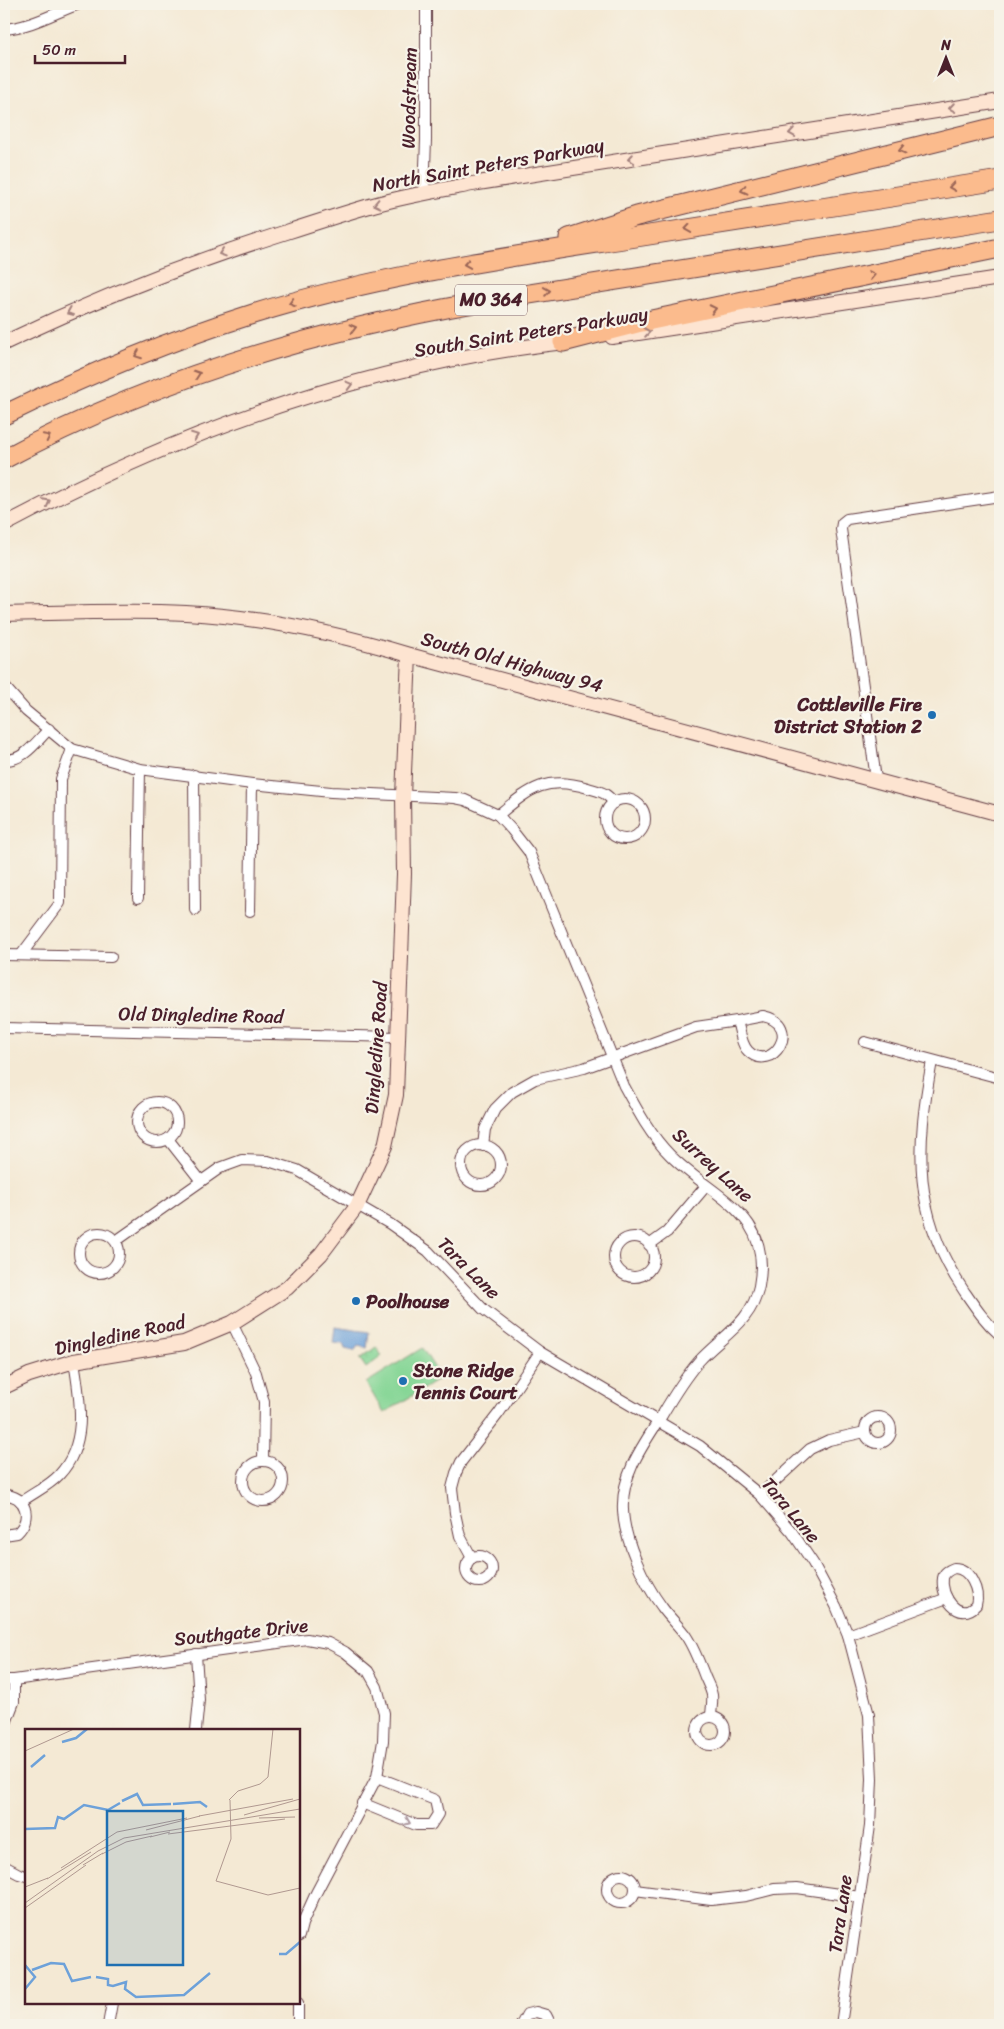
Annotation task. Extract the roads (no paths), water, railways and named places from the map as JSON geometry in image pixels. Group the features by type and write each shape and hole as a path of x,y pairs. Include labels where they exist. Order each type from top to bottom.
{"highway":[{"path":"516,256 637,216 1000,126"},
{"name":"MO 364","path":"4,415 70,383 191,335 253,314 383,280 516,256 1000,180"},
{"name":"MO 364","path":"4,459 71,426 136,397 181,380 272,349 362,326 480,302 1000,220"},
{"path":"563,342 637,323 689,314 1000,248"}],"main road":[{"name":"North Saint Peters Parkway","path":"4,343 137,284 203,260 368,206 424,193 1000,101"},
{"name":"South Saint Peters Parkway","path":"4,525 54,498 161,449 265,410 322,392 421,367 471,356 563,342 638,334 1000,278"},
{"name":"South Old Highway 94","path":"4,614 185,613 230,616 318,630 1000,814"},
{"name":"Dingledine Road","path":"4,1387 29,1375 74,1361 184,1343 232,1323 287,1288 322,1254 357,1206 385,1146 396,1094 404,874 403,796 409,655"}],"street":[{"path":"4,29 43,20 79,4"},
{"name":"Woodstream","path":"424,193 426,4"},
{"path":"876,779 840,529 842,523 847,519 1000,496"},
{"path":"4,686 26,711 72,748 140,769 252,784 332,792 455,798 465,800 498,815 521,796 540,784 571,783 608,794 614,803"},
{"path":"4,760 12,761 22,756 49,729"},
{"path":"21,955 60,903 61,779 72,748"},
{"path":"138,898 140,769"},
{"path":"194,775 195,910"},
{"path":"250,911 252,784"},
{"name":"Surrey Lane","path":"498,815 529,852 624,1086 641,1116 669,1155 706,1186 732,1204 751,1226 760,1249 762,1271 757,1297 745,1318 699,1362 658,1421 636,1456 623,1496 623,1511 628,1537 649,1586 662,1606 687,1637 702,1669 712,1694 711,1717"},
{"path":"4,955 111,957"},
{"path":"483,1146 485,1129 495,1109 512,1092 535,1079 584,1068 696,1027 763,1016 769,1017 780,1026 782,1033 781,1045 777,1051 766,1057 753,1055 744,1046 737,1021"},
{"name":"Old Dingledine Road","path":"4,1028 398,1037"},
{"path":"865,1042 1000,1078"},
{"path":"932,1061 920,1144 922,1182 929,1218 938,1245 952,1274 980,1313 1000,1335"},
{"path":"149,1102 163,1102 176,1115 176,1128 168,1139 162,1141 148,1140 139,1131 137,1118 139,1111 149,1102"},
{"path":"168,1139 201,1181"},
{"path":"483,1146 491,1148 496,1152 501,1163 498,1176 494,1181 481,1185 474,1184 464,1176 461,1162 467,1151 472,1147 483,1146"},
{"name":"Tara Lane","path":"116,1241 220,1168 242,1160 268,1161 296,1170 390,1224 428,1251 483,1309 540,1352 700,1446 760,1495 792,1532 813,1564 848,1634 865,1694 872,1742 870,1826 841,2025"},
{"path":"649,1245 667,1232 706,1186"},
{"path":"98,1233 105,1234 116,1241 118,1260 110,1270 97,1274 91,1272 81,1262 79,1249 86,1238 98,1233"},
{"path":"232,1323 256,1373 264,1402 263,1461"},
{"path":"472,1558 460,1536 455,1513 452,1488 456,1473 460,1462 499,1413 540,1352"},
{"path":"21,1502 58,1476 70,1460 79,1435 81,1410 74,1361"},
{"path":"760,1495 810,1449 829,1440 865,1432"},
{"path":"263,1461 274,1464 279,1469 283,1481 279,1494 267,1501 261,1501 248,1496 244,1490 243,1477 250,1465 263,1461"},
{"path":"4,1495 12,1496 21,1502 26,1509 26,1522 17,1533 4,1536"},
{"path":"848,1634 947,1598"},
{"name":"Southgate Drive","path":"9,1680 307,1639 328,1643 345,1652 368,1671 377,1687 384,1713 383,1741 376,1777 316,1893 300,1932"},
{"path":"196,1654 199,1700 196,1729"},
{"path":"4,1727 14,1702 9,1680"},
{"path":"362,1803 416,1825 431,1825 438,1814 434,1800 376,1777"},
{"path":"4,1866 25,1876"},
{"path":"635,1890 710,1900 797,1888 860,1897"},
{"path":"108,2025 112,2004"},
{"path":"298,2004 298,2025"},
{"path":"521,2025 527,2014 536,2012 546,2015 551,2025"}],"water":[{"path":"335,1327 369,1332 367,1348 358,1346 354,1351 345,1349 343,1344 333,1343"}],"place":[{"name":"Cottleville Fire District Station 2","path":"932,715"},
{"name":"Poolhouse","path":"356,1301"},
{"name":"Stone Ridge Tennis Court","path":"403,1381"}]}
